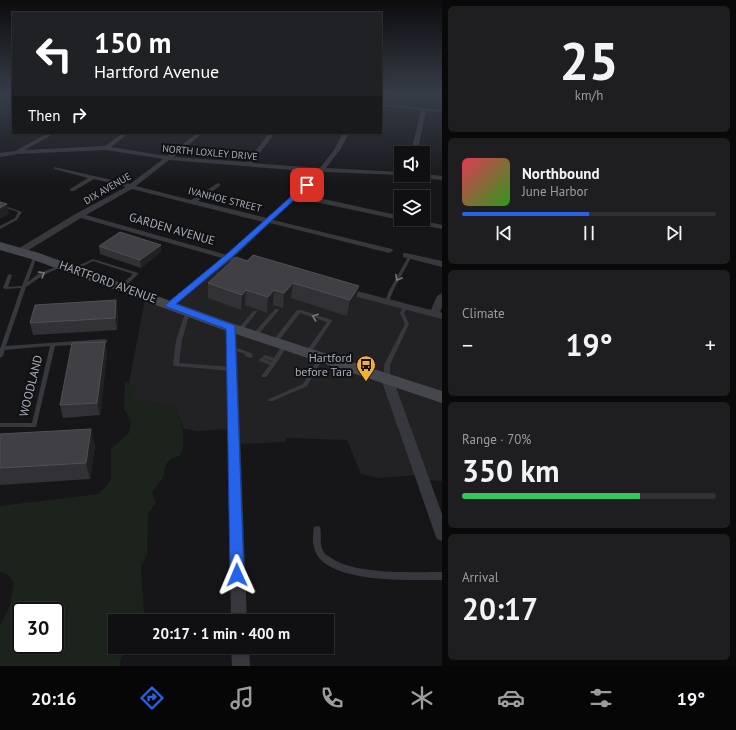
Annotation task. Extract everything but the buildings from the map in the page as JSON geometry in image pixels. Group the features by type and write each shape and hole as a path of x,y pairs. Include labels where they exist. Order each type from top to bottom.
{"main road":[{"name":"HARTFORD AVENUE","path":"0,246 68,267 235,329 442,397"}],"street":[{"path":"416,146 420,125"},
{"path":"0,155 17,152 50,134"},
{"path":"106,148 125,134"},
{"name":"DIX AVENUE","path":"19,252 80,215 132,187 199,134"},
{"path":"248,165 271,134"},
{"path":"170,305 228,257 322,170 337,150 345,134"},
{"name":"NORTH LOXLEY DRIVE","path":"17,152 106,148 145,156 248,165 394,174"},
{"name":"IVANHOE STREET","path":"56,168 389,251"},
{"path":"430,177 442,178"},
{"path":"72,190 94,178"},
{"path":"192,202 218,185"},
{"path":"296,195 394,216"},
{"name":"GARDEN AVENUE","path":"80,215 258,266"},
{"path":"430,224 442,227"},
{"path":"408,256 440,263 442,254"},
{"path":"333,288 363,297 406,306 438,315 442,296"},
{"path":"235,329 231,348 239,614"},
{"path":"387,379 442,534"},
{"path":"240,654 241,666"}],"lane":[{"path":"0,205 20,212 20,214 16,219 0,228"},
{"path":"0,356 36,256"},
{"path":"387,302 408,256"},
{"path":"10,275 5,288 24,287 45,272 68,267"},
{"path":"387,379 387,365 407,324 402,313 406,306"},
{"path":"256,335 277,310"},
{"path":"264,376 274,362 281,344 299,311 330,322 315,355 305,385 271,400"},
{"path":"188,312 179,340 176,365 232,369"},
{"path":"235,329 255,312"},
{"name":"WOODLAND","path":"2,348 105,341"},
{"name":"WOODLAND","path":"0,426 34,425 53,344"},
{"path":"231,348 250,354"},
{"path":"264,358 274,362"},
{"path":"318,529 317,546 321,555 334,565 346,570 413,576 442,576"}],"shaded area":[{"path":"224,259 366,296 391,299 442,315 442,481 424,480 416,475 379,478 361,474 347,440 286,438 285,442 235,444 230,429 199,431 184,429 176,407 134,399 129,383 145,299 167,305"},
{"path":"125,381 135,386 134,399 176,407 183,431 183,442 181,455 171,459 166,464 163,478 152,492 156,502 148,514 147,554 141,567 144,614 108,614 108,654 124,654 120,661 120,666 0,666 0,626 10,605 14,582 7,574 0,572 0,506 99,494 111,480 111,449 129,433 131,421 124,409"}],"place":[{"name":"Hartford before Tara","path":"366,382"}],"route":[{"path":"237,575 231,327 170,305 231,255 307,185"}]}
